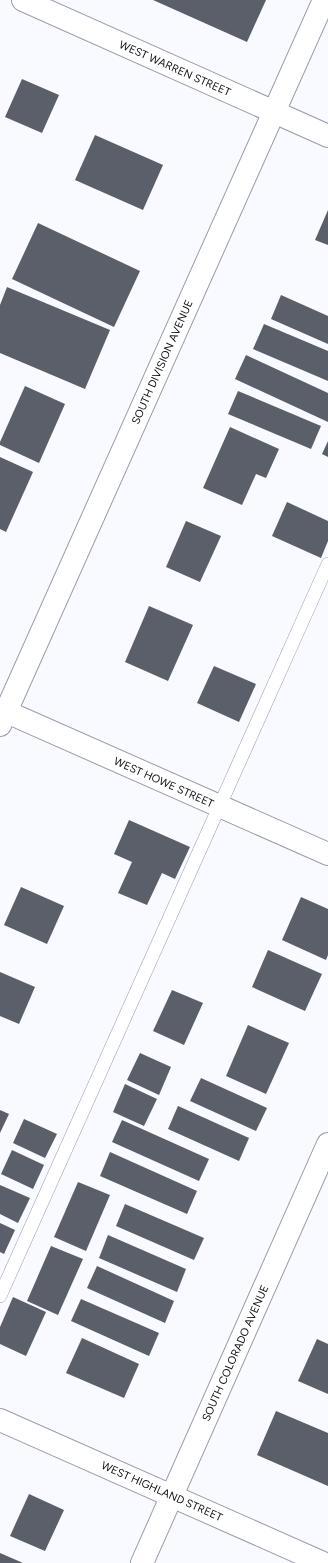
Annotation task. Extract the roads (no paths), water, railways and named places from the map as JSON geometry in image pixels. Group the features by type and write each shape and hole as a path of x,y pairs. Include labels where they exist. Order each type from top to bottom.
{"street":[{"name":"WEST WARREN STREET","path":"23,0 328,136"},
{"name":"SOUTH DIVISION AVENUE","path":"2,715 324,0"},
{"name":"WEST HOWE STREET","path":"2,715 220,806 328,854"},
{"name":"SOUTH COLORADO AVENUE","path":"142,1563 328,1144"},
{"name":"WEST HIGHLAND STREET","path":"0,1420 323,1563"}],"lane":[{"path":"0,1296 328,564"}]}
